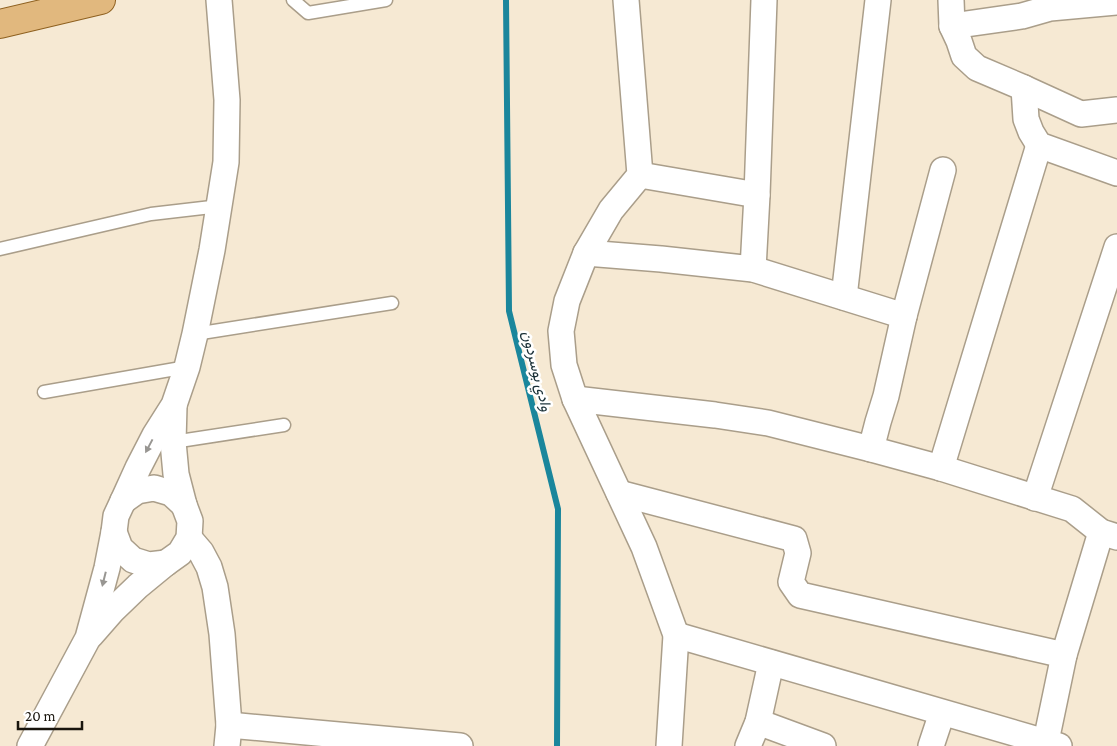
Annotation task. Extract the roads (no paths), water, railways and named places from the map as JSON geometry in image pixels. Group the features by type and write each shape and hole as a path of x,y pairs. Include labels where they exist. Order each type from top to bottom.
{"main road":[{"path":"0,24 46,6 101,0"}],"street":[{"path":"36,746 88,638 107,568 116,516 138,468 174,405 187,367 212,250 226,162 227,100 219,0"},
{"path":"626,0 640,174 611,210 586,253 567,301 561,331 564,365 575,399 644,547 676,635 669,746"},
{"path":"753,268 764,0"},
{"path":"844,297 878,0"},
{"path":"951,0 952,26 964,56 977,68 1081,114 1117,110"},
{"path":"952,26 1022,16 1050,8 1117,2"},
{"path":"1024,88 1026,119 1039,145 1117,173"},
{"path":"941,468 1039,145"},
{"path":"871,449 943,170"},
{"path":"640,174 757,195"},
{"path":"1035,498 1117,247"},
{"path":"586,253 661,258 753,268 904,316"},
{"path":"575,399 768,423 871,449 941,468 1072,509 1109,535 1064,655 1050,745 676,635"},
{"path":"88,638 138,586 180,553 189,538 190,521 176,474 173,442 174,405"},
{"path":"123,501 137,491 154,488 171,493 184,505"},
{"path":"619,493 794,539 798,554 791,582 800,595 1064,655"},
{"path":"114,532 120,548 132,560 149,565 166,563"},
{"path":"189,538 201,552 209,567 215,587 222,634 228,736 460,746"},
{"path":"748,746 758,722 771,663"},
{"path":"931,746 942,713"},
{"path":"758,722 823,746"}],"lane":[{"path":"293,0 308,13 386,0"},
{"path":"0,249 151,214 220,206"},
{"path":"195,334 392,303"},
{"path":"44,392 187,367"},
{"path":"173,442 284,424"}],"waterway":[{"name":"وادي بوسردون","path":"506,0 509,311 558,509 557,746"}]}
